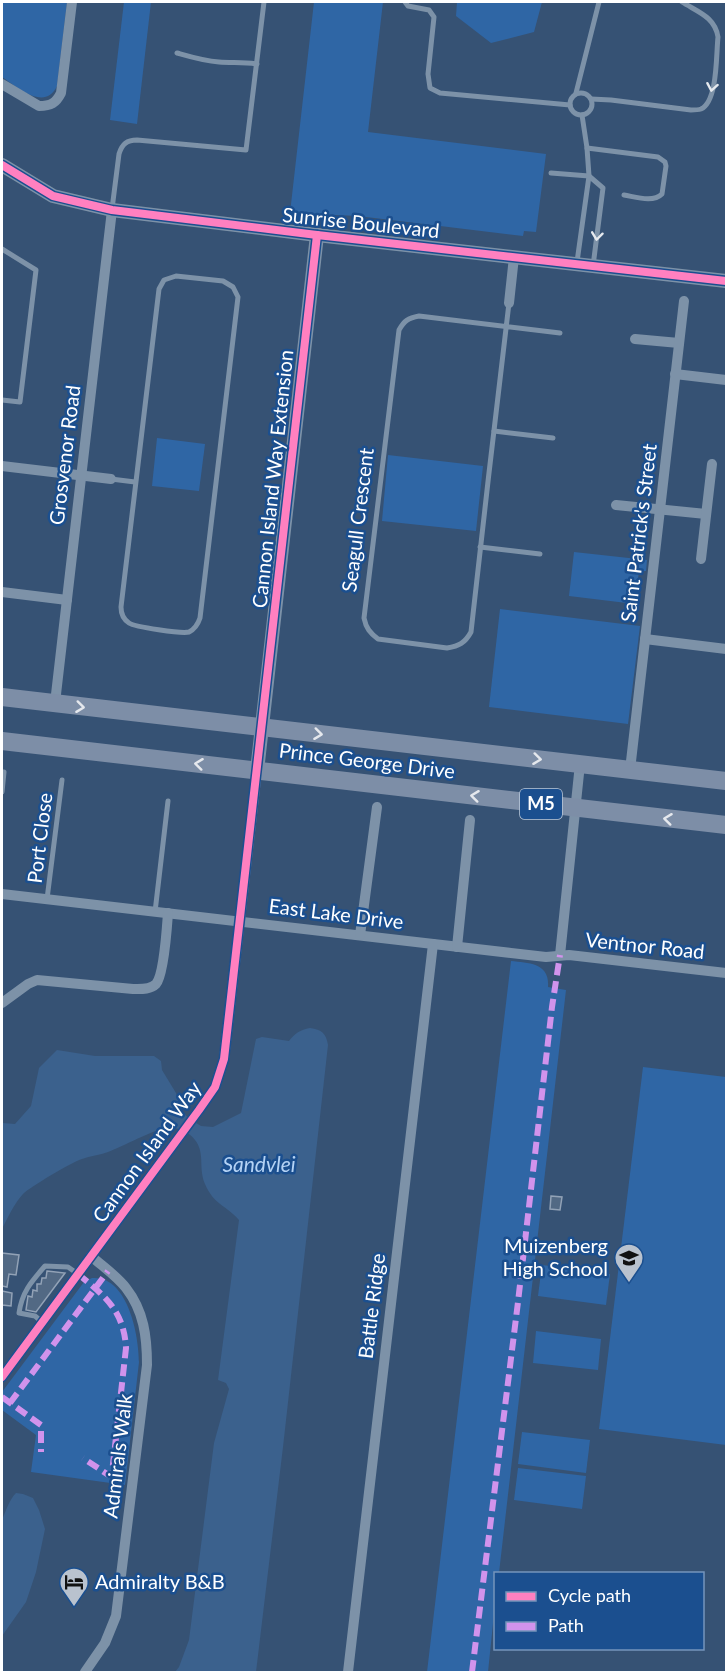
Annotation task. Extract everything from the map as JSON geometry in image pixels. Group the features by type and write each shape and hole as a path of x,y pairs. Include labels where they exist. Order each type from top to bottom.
{"main road":[{"name":"Prince George Drive","path":"2,697 726,781"},
{"name":"Prince George Drive","path":"2,741 726,825"}],"street":[{"path":"2,84 39,106 54,104 61,93 72,2"},
{"name":"Sunrise Boulevard","path":"2,165 53,196 112,210 726,281"},
{"name":"Grosvenor Road","path":"55,704 112,210"},
{"name":"Cannon Island Way Extension","path":"257,771 317,235"},
{"name":"Seagull Crescent","path":"509,303 514,257"},
{"name":"Saint Patrick's Street","path":"630,770 684,301"},
{"path":"635,339 679,343"},
{"path":"675,374 726,380"},
{"path":"701,559 712,464"},
{"path":"2,466 111,479"},
{"path":"615,505 706,514"},
{"path":"2,592 67,600"},
{"path":"645,639 726,649"},
{"path":"560,956 580,764"},
{"name":"Cannon Island Way","path":"2,1377 177,1142 215,1087 224,1059 257,771"},
{"path":"360,935 377,807"},
{"path":"457,947 470,820"},
{"name":"East Lake Drive","path":"2,894 546,957 560,956"},
{"path":"2,1003 37,980 133,989 154,986 161,974 168,913"},
{"name":"Battle Ridge","path":"348,1672 433,944"},
{"name":"Ventnor Road","path":"560,956 726,973"},
{"name":"Admirals Walk","path":"86,1672 105,1643 116,1616 147,1365 145,1326 134,1300 125,1287 91,1256"}],"lane":[{"path":"112,210 119,154 122,146 128,141 246,150 264,2"},
{"path":"405,2 408,6 429,10 434,17 428,74 430,88 452,94 570,105"},
{"path":"591,99 591,110 586,114 582,115 573,111 570,105 576,93 599,2"},
{"path":"576,93 586,94 591,99 691,110 700,109 708,102 712,93 718,37 716,25 682,2"},
{"path":"177,53 202,60 257,64"},
{"path":"577,264 589,176 582,115"},
{"path":"587,148 658,157 665,162 662,194 659,197 651,199 624,195"},
{"path":"551,173 589,176 603,188 593,266"},
{"path":"2,249 36,270 20,402 2,400"},
{"path":"176,276 228,283 236,291 238,297 199,623 187,633 129,624 123,617 121,607 135,482 161,284 168,278 176,276"},
{"name":"Seagull Crescent","path":"509,303 506,326 480,547 471,632 465,642 456,647 447,648 378,639 366,626 364,618 399,330 403,322 419,316 506,326 560,333"},
{"path":"494,431 553,438"},
{"path":"111,479 135,482"},
{"path":"480,547 540,554"},
{"path":"2,772 4,772 2,792"},
{"name":"Port Close","path":"47,899 62,780"},
{"path":"155,912 168,801"},
{"path":"42,1322 36,1316 19,1313 24,1293 45,1266 68,1267 78,1274"}],"shaded area":[{"path":"2,2 67,2 57,86 45,97 31,95 2,77"},
{"path":"124,2 151,2 137,124 110,120"},
{"path":"314,2 383,2 368,132 546,154 536,232 524,231 523,236 358,216 290,213"},
{"path":"457,2 542,2 534,32 491,43 456,16"},
{"path":"157,438 205,444 199,491 152,486"},
{"path":"388,455 483,466 476,531 382,521"},
{"path":"574,552 647,560 646,571 639,571 635,604 569,596"},
{"path":"500,609 640,626 628,724 489,707"},
{"path":"511,961 537,966 546,973 548,987 566,990 499,1572 494,1572 494,1614 488,1672 427,1672"},
{"path":"643,1067 726,1077 726,1445 599,1429"},
{"path":"542,1265 610,1274 606,1305 538,1296"},
{"path":"92,1278 104,1280 115,1286 123,1296 137,1337 139,1362 125,1485 31,1472 36,1435 2,1410 2,1392 84,1282"},
{"path":"536,1331 601,1339 598,1370 533,1363"},
{"path":"522,1432 590,1440 586,1473 518,1464"},
{"path":"518,1468 586,1476 582,1509 514,1500"}],"water":[{"name":"Sandvlei","path":"310,1028 323,1033 328,1045 256,1672 175,1672 189,1640 214,1443 229,1389 226,1383 218,1380 239,1220 216,1201 205,1184 200,1151 195,1140 184,1131 170,1128 161,1129 108,1152 82,1159 51,1175 23,1194 2,1229 2,1123 15,1124 31,1106 39,1068 57,1050 95,1056 154,1056 161,1061 162,1070 176,1093 180,1108 188,1118 201,1126 213,1127 241,1113 256,1039 262,1037 289,1041 298,1032"},
{"path":"16,1493 33,1498 45,1529 36,1572 26,1602 2,1636 2,1520"}],"building":[{"path":"551,1196 562,1197 560,1210 550,1209"},
{"path":"2,1253 19,1255 16,1275 9,1274 7,1287 2,1286"},
{"path":"47,1271 65,1273 36,1312 26,1310 28,1296 32,1297 33,1290 37,1291 37,1284 41,1284 42,1278 46,1278"},
{"path":"2,1291 12,1293 11,1306 2,1305"}],"marked path":[{"path":"472,1672 560,955"},
{"path":"10,1403 108,1271"},
{"path":"78,1274 105,1297 117,1314 126,1348 112,1473 107,1474 83,1458"},
{"path":"2,1397 41,1425 41,1452"}],"cycle path":[{"path":"2,165 53,196 112,210 726,281"},
{"path":"2,1377 199,1110 215,1087 224,1059 317,235"}],"place":[{"name":"Muizenberg High School","path":"629,1284"},
{"name":"Admiralty B&B","path":"74,1608"}]}
